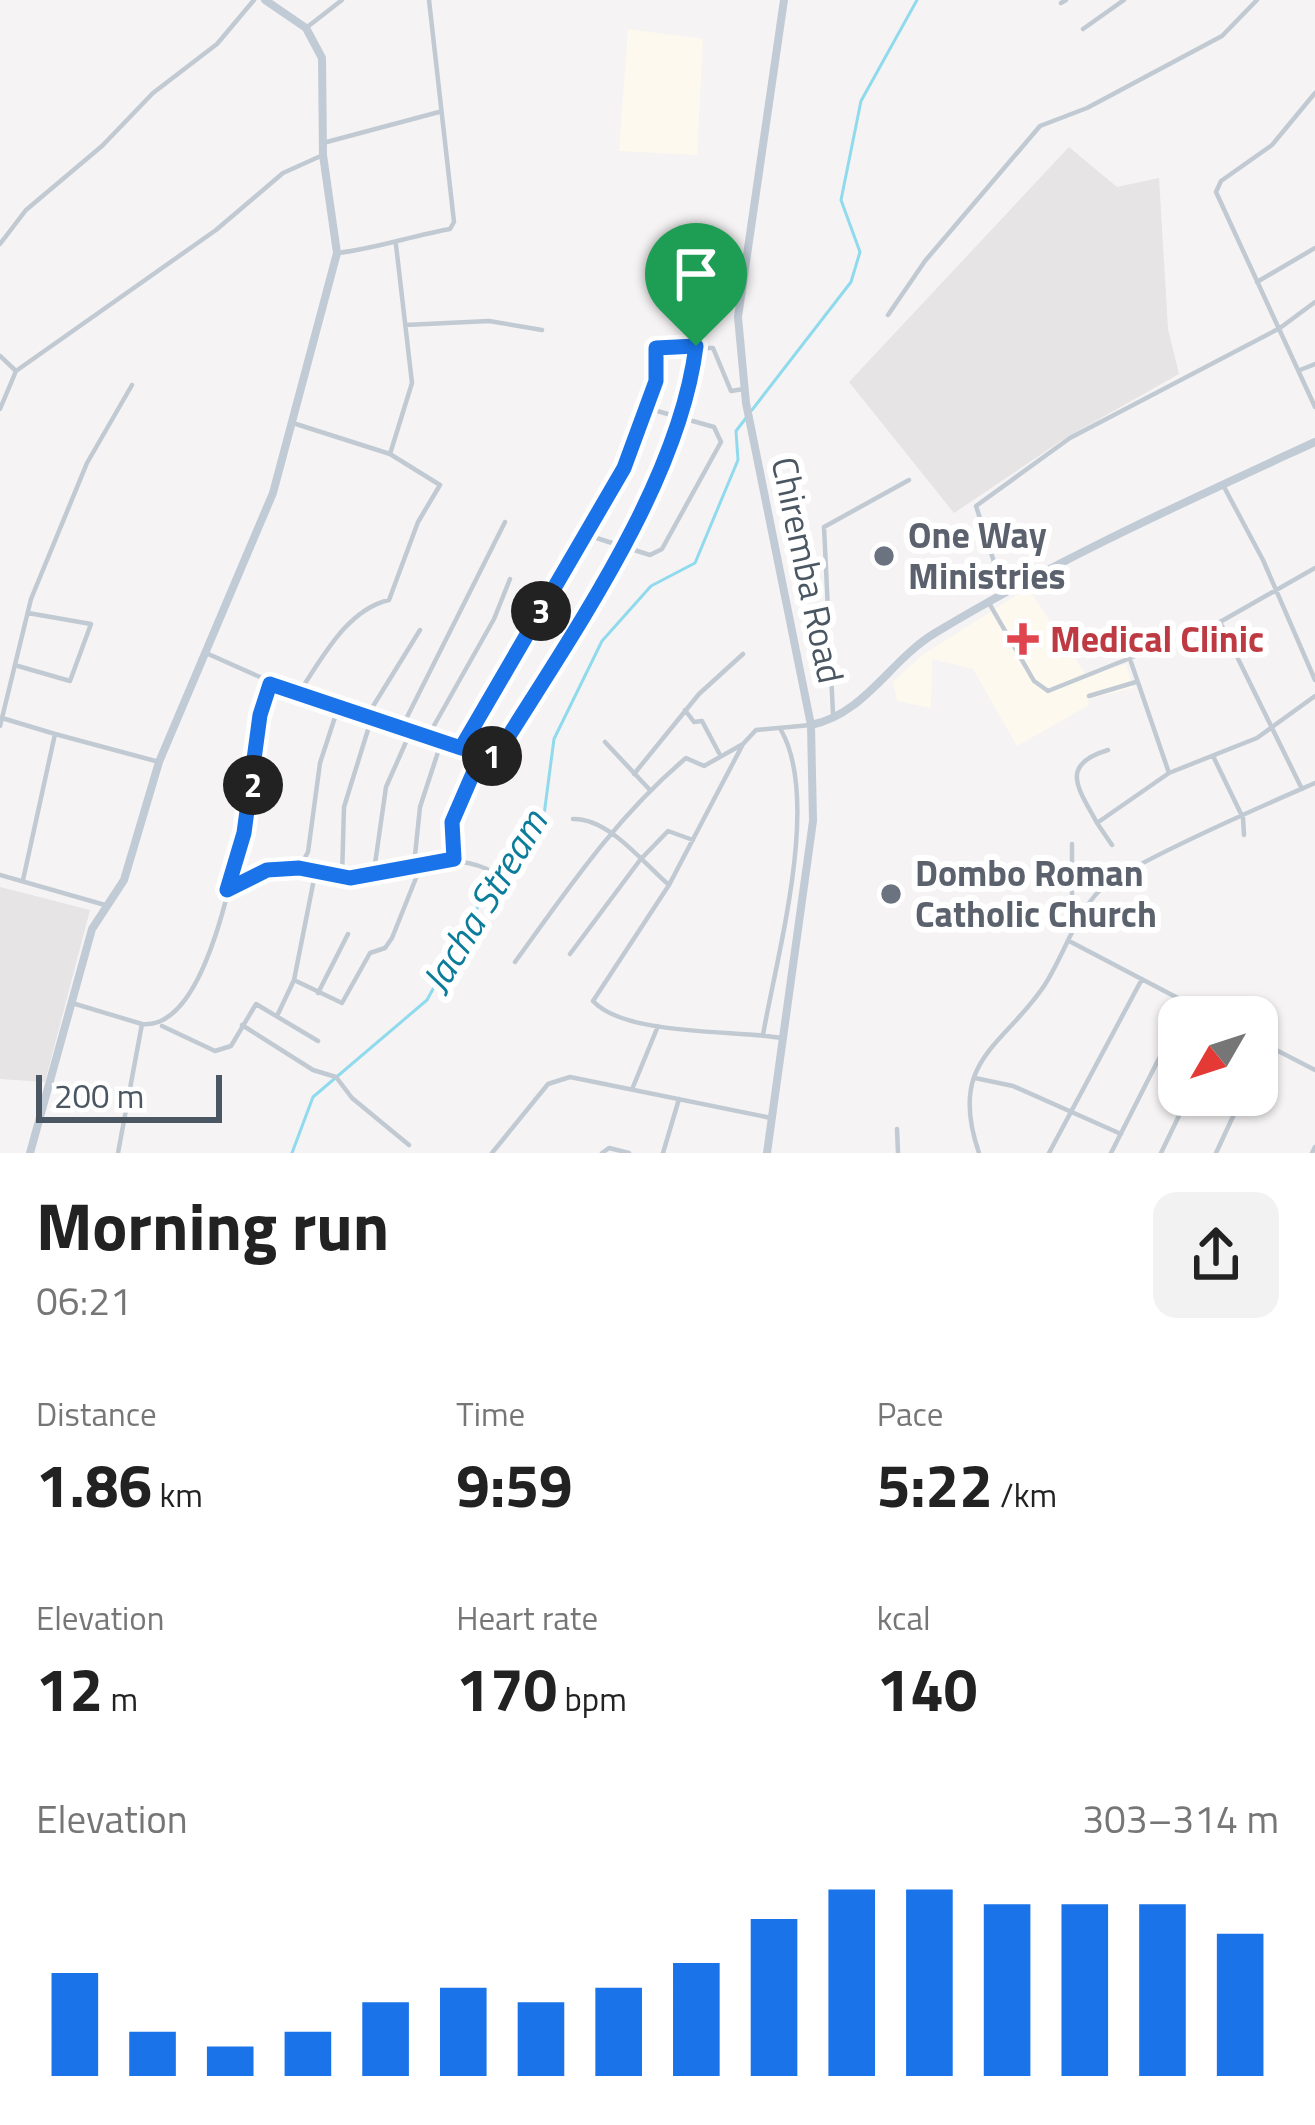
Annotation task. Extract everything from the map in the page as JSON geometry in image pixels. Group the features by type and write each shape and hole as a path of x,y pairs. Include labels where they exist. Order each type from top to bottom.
{"street":[{"path":"0,244 26,210 102,146 153,94 217,44 254,0"},
{"path":"30,1153 92,929 124,880 159,762 273,494 296,424 337,253 323,155 322,58 306,28 265,0"},
{"path":"306,28 342,0"},
{"path":"337,253 396,245 406,236 451,229 454,222 429,0"},
{"name":"Chiremba Road","path":"767,1153 813,821 811,724 746,403 739,334 742,274 784,0"},
{"path":"1083,29 1124,0"},
{"path":"888,315 925,260 1040,126 1088,108 1222,36 1257,0"},
{"path":"1315,93 1272,145 1221,181 1216,193 1315,407"},
{"path":"323,143 439,112"},
{"path":"0,410 16,371 216,230 283,173 323,155"},
{"path":"389,454 412,383 396,245"},
{"path":"1257,282 1315,248"},
{"path":"1004,594 976,506 1070,438 1280,328 1315,302"},
{"path":"405,325 488,322 542,330"},
{"path":"206,653 270,684 492,756 568,648 620,546 682,418 696,346"},
{"path":"461,748 624,468 656,381 656,348 713,348 731,392 744,389"},
{"path":"0,356 16,371"},
{"path":"1300,370 1315,364"},
{"path":"132,385 87,463 28,613 1,722 159,762"},
{"path":"586,535 650,555 662,550 721,442 714,427 648,409"},
{"path":"296,424 389,454 440,485 418,522 389,600 369,604 334,641 298,694"},
{"path":"782,1038 658,1025 609,1014 593,1001 669,885 742,744 755,730 833,720 929,637 1004,594 1315,442"},
{"path":"833,720 824,527 909,480"},
{"path":"1222,485 1264,560 1315,680"},
{"path":"401,729 506,522"},
{"path":"988,603 1034,681 1048,691 1131,662 1220,622 1315,568"},
{"path":"427,738 494,619 510,579"},
{"path":"17,666 70,681 91,624 28,613"},
{"path":"1220,622 1302,788"},
{"path":"342,877 344,807 369,717 420,630"},
{"path":"634,774 685,710 743,654"},
{"path":"1131,662 1169,773"},
{"path":"1089,696 1136,682"},
{"path":"162,1026 189,997 201,973 244,833 260,715 270,684"},
{"path":"1097,823 1169,773 1272,728 1315,696"},
{"path":"299,868 308,852 320,763 338,708"},
{"path":"685,710 694,722 702,721 720,754"},
{"path":"763,1035 795,867 796,756 779,728"},
{"path":"374,871 386,787 410,733"},
{"path":"23,880 55,734"},
{"path":"605,742 649,789"},
{"path":"294,980 342,1004 370,953 386,948 418,864 420,807 441,743"},
{"path":"514,962 609,832 649,789 686,758 704,766 742,744"},
{"path":"1108,750 1089,756 1077,769 1076,784 1112,845"},
{"path":"454,859 452,822 481,755"},
{"path":"1213,756 1243,818 1244,835"},
{"path":"979,1153 970,1126 975,1078 988,1044 1042,989 1100,890 1315,783"},
{"path":"573,819 587,818 609,832 669,885"},
{"path":"570,954 640,860 668,831 693,840"},
{"path":"1072,844 1072,899 1080,924"},
{"path":"227,890 267,870 299,868 342,877 454,859 487,869"},
{"path":"277,1016 294,980 315,874"},
{"path":"0,875 105,905"},
{"path":"781,926 799,928"},
{"path":"318,994 348,934"},
{"path":"1070,941 1175,996"},
{"path":"1049,1153 1142,979"},
{"path":"72,1003 162,1026 215,1052 231,1046 256,1004 318,1041"},
{"path":"118,1153 142,1024"},
{"path":"242,1025 313,1070 336,1078 410,1145"},
{"path":"633,1087 658,1025"},
{"path":"1278,1050 1315,1070"},
{"path":"1111,1153 1158,1059"},
{"path":"492,1153 548,1084 570,1077 771,1118"},
{"path":"975,1078 996,1079 1120,1134"},
{"path":"663,1153 679,1099"},
{"path":"1162,1153 1179,1116"},
{"path":"1216,1153 1233,1116"},
{"path":"897,1129 898,1153"},
{"path":"602,1153 609,1148 629,1153"}],"shaded area":[{"path":"628,29 703,39 697,155 619,151"},
{"path":"1069,147 1117,187 1159,178 1168,329 1179,374 1064,439 954,513 849,382"},
{"path":"1028,588 1086,675 1126,664 1133,688 1088,699 1089,705 1017,746 973,669 932,659 931,708 897,701 893,682 921,656"},
{"path":"0,887 90,910 45,1082 0,1079"}],"waterway":[{"name":"Jacha Stream","path":"752,410 851,282 860,252 841,200 861,101 917,0"},
{"name":"Jacha Stream","path":"292,1153 313,1097 427,1000 500,866 544,815 554,739 602,641 651,586 695,563 738,460 736,431 746,418"}],"place":[{"name":"One Way Ministries","path":"884,556"},
{"name":"Medical Clinic","path":"1023,639"},
{"name":"Dombo Roman Catholic Church","path":"891,894"}],"route":[{"path":"696,346 688,404 568,648 500,750 492,756 481,755 452,822 454,859 350,878 299,868 267,870 227,890 244,833 260,715 270,684 461,748 624,468 656,381 656,348 696,346"}]}
